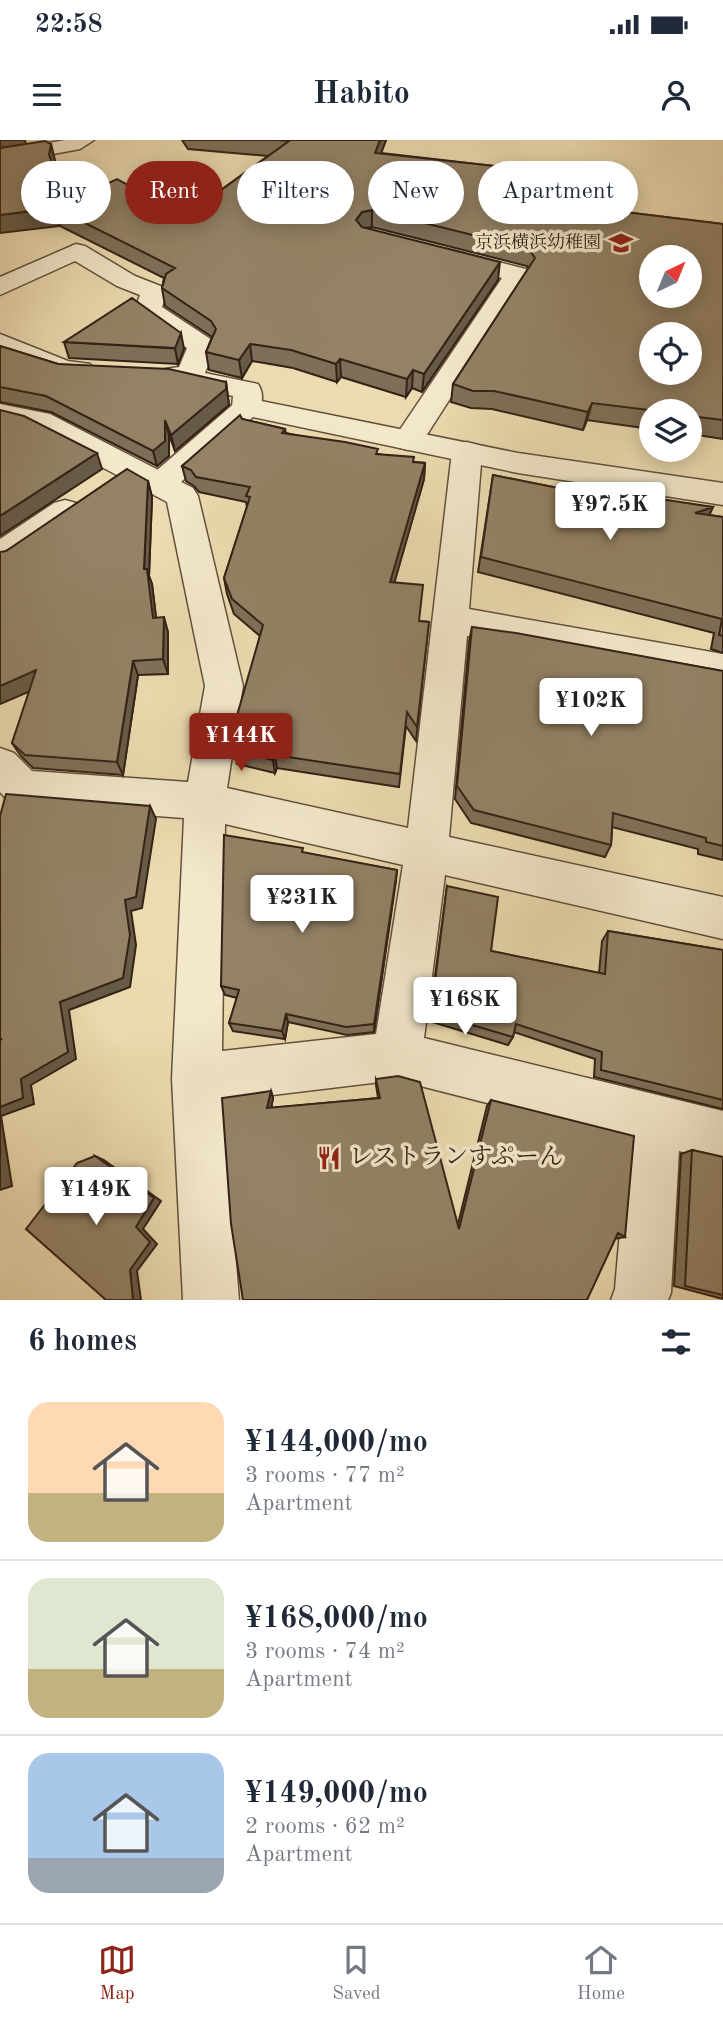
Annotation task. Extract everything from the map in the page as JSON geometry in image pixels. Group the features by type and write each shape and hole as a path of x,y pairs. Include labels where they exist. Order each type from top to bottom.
{"street":[{"path":"0,158 73,145 84,140"},
{"path":"0,287 76,251 126,281 154,292 148,309 202,346 189,378"},
{"path":"408,440 517,274 424,251"},
{"path":"0,342 62,369 104,371"},
{"path":"145,373 189,378 248,390 247,407"},
{"path":"0,555 91,494 146,476 247,407 518,463 723,494"},
{"path":"0,413 40,421 182,496 224,686 205,801 197,1079 211,1300"},
{"path":"397,1056 426,851 467,452"},
{"path":"0,516 29,536"},
{"path":"450,620 723,669"},
{"path":"0,765 22,788 205,801 723,918"},
{"path":"197,1079 397,1056 723,1137"},
{"path":"639,1300 643,1293 655,1120"}],"building":[{"path":"277,140 380,140 375,153 448,161 368,161 368,211 362,212 356,220 362,227 500,262 424,374 413,370 407,379 340,359 336,364 291,350 250,344 239,360 206,352 216,329 211,321 162,288 166,274 175,268 87,224 111,224 111,182 117,179 125,183 125,224 223,224 223,189 237,178 237,224 354,224 354,161 261,161 289,141"},
{"path":"45,141 51,144 49,155 52,161 21,161 21,212 0,215 0,148"},
{"path":"464,163 478,164 478,224 638,224 638,214 723,224 723,420 702,417 702,399 639,399 639,409 592,403 588,412 494,391 473,391 453,384 535,258 529,249 428,224 464,224"},
{"path":"132,298 181,333 175,348 64,342"},
{"path":"0,346 58,364 169,369 226,382 226,389 171,435 165,420 165,441 153,451 46,396 0,387"},
{"path":"0,410 24,416 97,453 0,516"},
{"path":"240,415 242,419 285,429 282,433 345,442 378,449 376,454 414,457 413,462 425,463 390,582 423,585 419,621 429,622 417,727 407,712 400,774 275,755 273,760 234,750 234,726 263,625 232,599 224,578 250,497 246,496 250,487 196,477 191,470 182,466"},
{"path":"127,469 148,481 144,569 147,569 153,618 164,617 163,659 133,661 117,762 25,755 12,743 36,670 0,686 0,552 6,551"},
{"path":"493,475 573,491 574,486 713,507 695,513 723,517 723,636 719,635 722,619 481,557"},
{"path":"472,627 723,671 723,846 706,842 706,838 613,813 611,845 474,810 457,786"},
{"path":"6,794 150,806 136,897 125,900 130,935 123,978 60,1002 68,1052 21,1079 23,1098 0,1107 0,816"},
{"path":"224,835 303,848 302,852 397,870 374,1024 346,1027 286,1014 282,1031 229,1023 239,990 221,986"},
{"path":"447,886 498,897 491,951 605,974 608,931 723,950 723,1100 601,1070 602,1052 516,1024 513,1037 431,1013"},
{"path":"398,1076 420,1082 459,1229 491,1100 634,1136 625,1237 618,1233 587,1300 243,1300 231,1224 222,1098 271,1091 267,1108 380,1098 376,1079"},
{"path":"692,1150 723,1157 723,1295 685,1286"},
{"path":"95,1156 154,1198 136,1227 150,1242 130,1270 133,1300 106,1300 26,1229 77,1163"}],"place":[{"name":"京浜横浜幼稚園","path":"621,243"},
{"name":"レストランすぷーん","path":"329,1158"}]}
